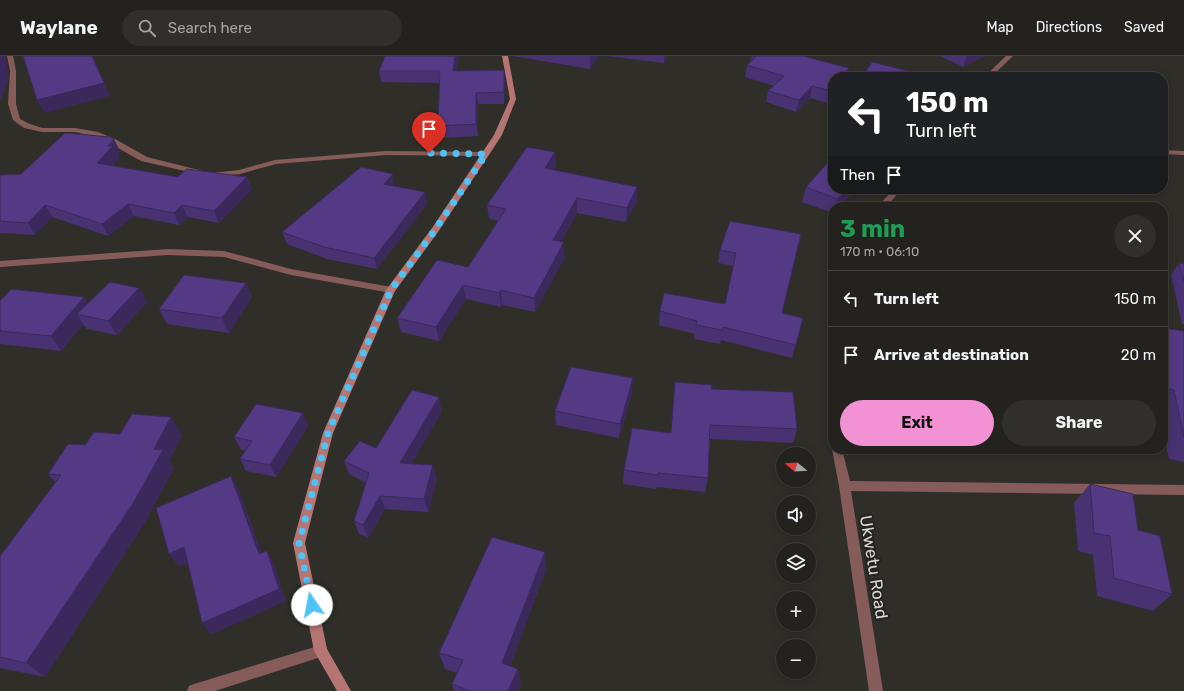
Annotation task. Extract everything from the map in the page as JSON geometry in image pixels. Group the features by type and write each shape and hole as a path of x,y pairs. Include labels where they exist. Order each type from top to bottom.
{"street":[{"path":"10,56 12,71 12,104 17,120 27,126 42,130 74,130 95,134 112,141 144,159 211,175 240,172 275,162 386,153 486,154"},
{"path":"992,72 1010,56"},
{"path":"344,691 321,651 299,543 328,433 391,290 435,230 498,135 513,99 506,61"},
{"path":"1168,152 1184,153"},
{"path":"886,202 894,194"},
{"path":"0,264 168,252 224,254 291,272 391,290"},
{"name":"Ukwetu Road","path":"839,454 876,691"},
{"path":"845,486 1184,490"},
{"path":"194,691 321,651"}],"building":[{"path":"23,56 92,56 104,83 37,100"},
{"path":"385,56 455,56 453,71 504,70 504,92 476,93 476,124 438,126 440,71 379,71"},
{"path":"751,56 803,56 849,68 846,72 828,72 828,90 812,86 799,100 768,91 784,76 747,65 756,57"},
{"path":"872,62 913,72 865,72"},
{"path":"65,133 110,137 114,139 108,146 113,146 97,163 178,177 187,169 247,177 214,211 182,205 174,213 128,204 102,224 45,205 28,223 0,221 0,175 21,174"},
{"path":"527,147 555,152 545,168 637,187 627,208 577,198 553,240 564,242 534,298 501,290 499,293 463,285 436,327 397,318 437,260 468,267 506,209 487,205"},
{"path":"828,162 828,194 842,194 838,199 806,187"},
{"path":"361,167 393,174 384,184 425,192 374,258 324,247 282,232"},
{"path":"730,221 801,234 782,313 803,318 796,345 723,327 722,330 696,325 697,321 660,311 664,293 725,304 736,253 720,250"},
{"path":"1179,263 1184,264 1184,282"},
{"path":"184,275 246,283 222,318 159,309"},
{"path":"110,282 139,288 108,321 77,314"},
{"path":"11,289 84,297 51,336 0,331 0,301"},
{"path":"1168,329 1184,331 1184,438 1174,390 1168,388"},
{"path":"571,367 633,378 620,424 555,411"},
{"path":"675,382 712,385 711,389 793,392 797,429 710,425 708,478 658,473 658,475 624,470 632,428 671,433"},
{"path":"412,390 439,397 400,463 433,465 424,499 380,496 363,525 354,521 369,473 344,461 360,441 376,448"},
{"path":"256,404 303,413 270,465 240,459 252,441 234,437"},
{"path":"132,414 171,417 154,449 163,450 132,505 26,663 0,657 0,556 61,475 48,474 68,444 85,445 94,432 120,434"},
{"path":"231,476 259,554 267,551 279,589 202,623 184,547 169,554 156,508"},
{"path":"1090,484 1133,494 1138,530 1160,536 1172,594 1114,578 1110,536 1094,533"},
{"path":"492,537 545,552 502,663 518,669 508,691 470,691 452,684 463,660 439,653"}],"route":[{"path":"312,605 299,543 328,433 391,290 435,230 486,154 429,153"}]}
